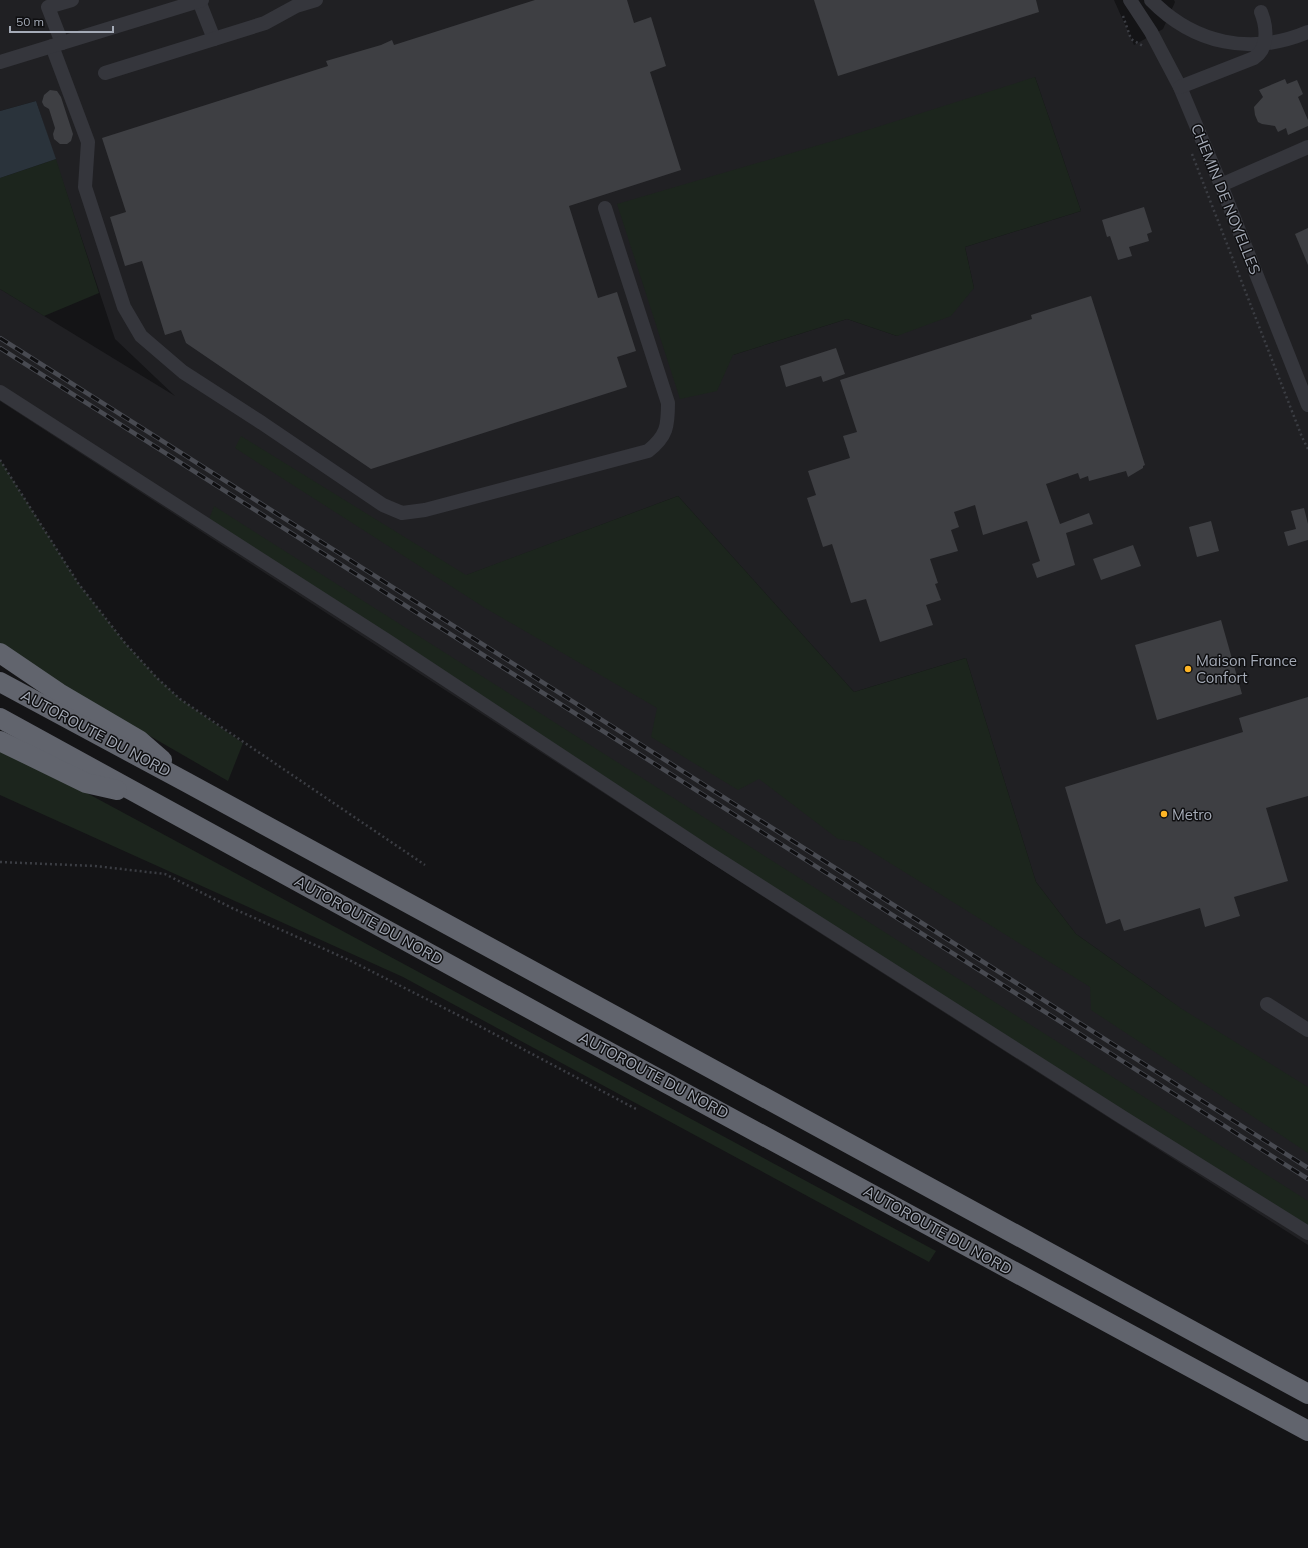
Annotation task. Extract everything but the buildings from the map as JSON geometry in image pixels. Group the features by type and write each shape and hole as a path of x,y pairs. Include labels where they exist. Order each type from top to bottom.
{"highway":[{"path":"0,653 59,693 139,740 186,782"},
{"name":"AUTOROUTE DU NORD","path":"0,682 1308,1394"},
{"name":"AUTOROUTE DU NORD","path":"0,718 567,1029 1308,1431"},
{"path":"0,740 86,783 140,795"}],"street":[{"path":"72,0 48,7 57,45 88,142 85,187 124,307 141,336 183,372 262,423 383,505 402,512 425,510 648,451 659,442 668,420 668,403 605,208"},
{"path":"0,62 200,0 214,39"},
{"path":"105,73 265,23 296,6 316,0"},
{"name":"CHEMIN DE NOYELLES","path":"1130,0 1151,32 1180,87 1221,185 1308,405"},
{"path":"1151,0 1160,9 1180,23 1208,38 1233,43 1264,44 1280,42 1308,32"},
{"path":"1180,87 1254,58 1259,54 1264,44 1266,29 1261,12"},
{"path":"0,67 0,73"},
{"path":"1221,185 1308,147"},
{"path":"0,392 389,642 727,865 1122,1117 1308,1233"},
{"path":"1268,1004 1308,1030"}],"path":[{"path":"1121,11 1131,39 1144,47"},
{"path":"1190,150 1308,449"},
{"path":"0,460 78,583 124,643 180,700 425,865"},
{"path":"0,862 95,866 165,874 232,908 351,961 466,1018 636,1109"}],"shaded area":[{"path":"0,0 1114,0 1134,45 1163,29 1175,2 1174,0 1308,0 1308,1245 793,916 0,401 0,289 175,396 115,339 36,101 0,111","holes":["1035,77 1081,211 965,247 974,288 897,336 847,319 733,355","678,496 854,692 966,658 1036,882 1076,934 1176,1005 467,575"]},
{"path":"1035,77 1081,211 965,247 974,288 951,316 897,336 847,319 733,355 717,391 680,399 617,204 836,140"},
{"path":"36,101 56,159 0,178 0,111"},
{"path":"56,159 99,293 44,316 0,289 0,178"},
{"path":"241,436 466,575 678,496 854,692 966,658 1036,882 1076,934 1182,1009 1308,1087 1308,1153 1091,1010 1090,987 856,842 838,839 759,779 738,790 651,737 657,708 485,608 235,448"},
{"path":"0,460 78,583 125,643 157,678 180,699 243,743 228,781 39,672 0,645"},
{"path":"214,506 1308,1201 1308,1232 207,525"},
{"path":"0,750 83,791 936,1251 929,1262 403,977 0,795"}],"railway":[{"path":"0,338 1308,1168"},
{"path":"0,348 1308,1179"}],"place":[{"name":"Maison France Confort","path":"1188,669"},
{"name":"Metro","path":"1164,814"}]}
